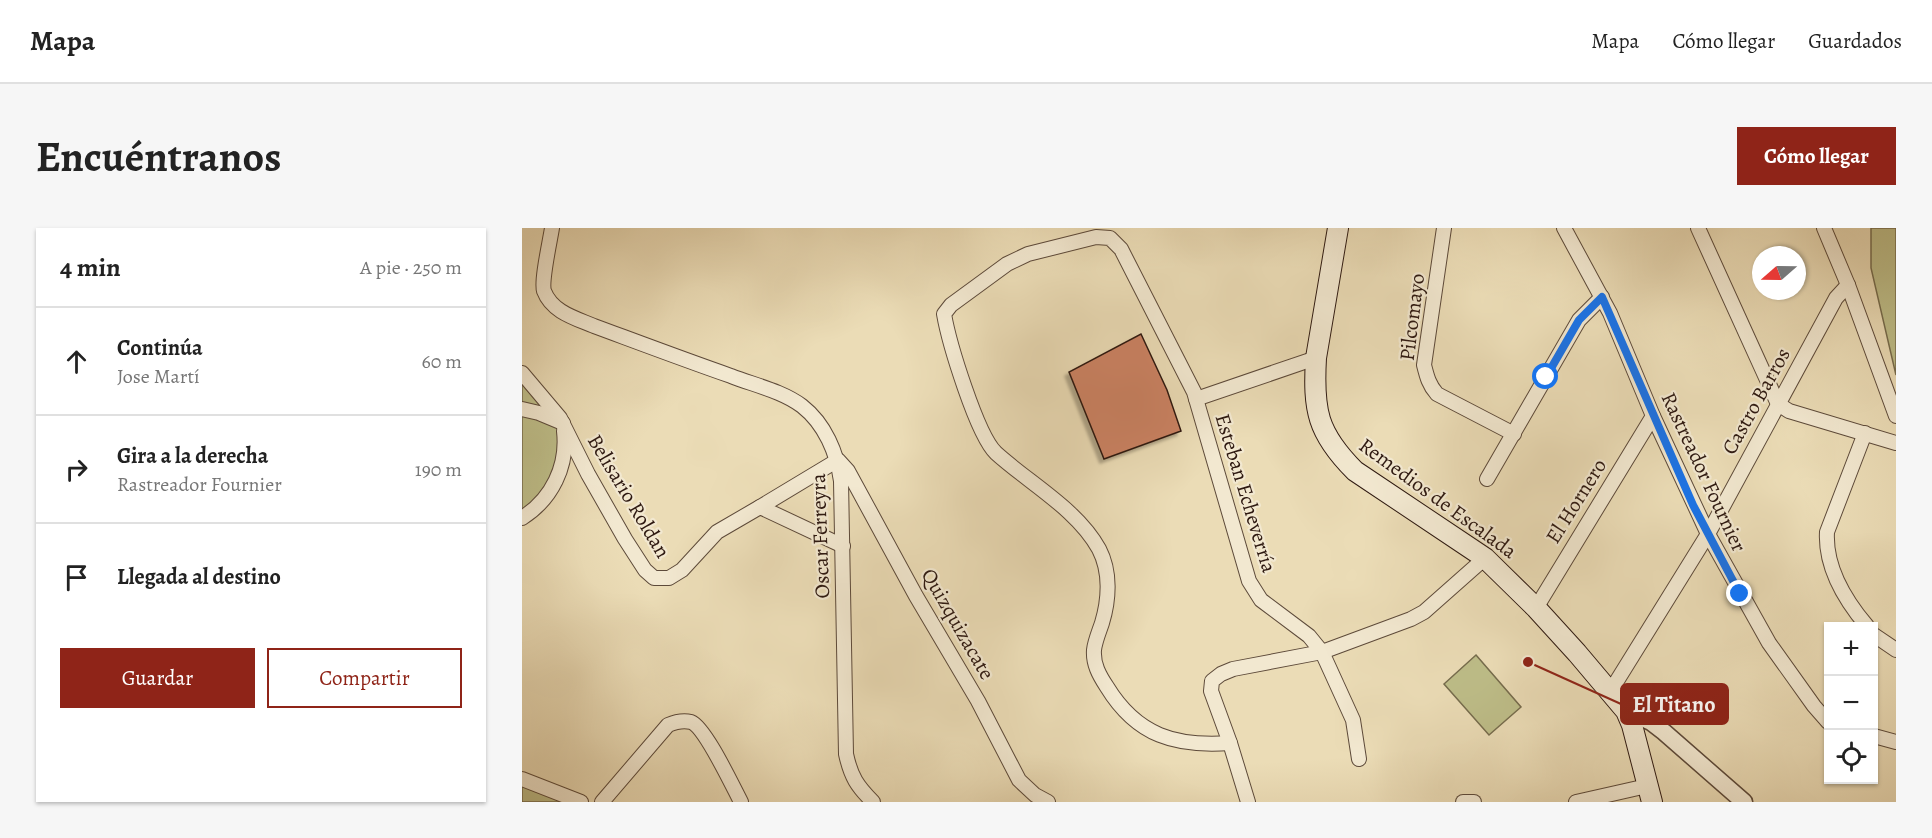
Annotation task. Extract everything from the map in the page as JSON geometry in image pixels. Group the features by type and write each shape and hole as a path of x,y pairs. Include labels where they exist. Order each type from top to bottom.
{"main road":[{"name":"Remedios de Escalada","path":"1338,228 1316,358 1315,404 1328,440 1355,471 1485,558 1536,608 1626,711 1635,732 1649,794"}],"street":[{"name":"Oscar Ferreyra","path":"552,228 543,288 549,302 560,312 779,393 802,406 821,427 838,460 841,481 846,754 850,771 858,787 873,802"},
{"name":"Pilcomayo","path":"1445,228 1424,365 1427,378 1437,394 1514,434"},
{"name":"Rastreador Fournier","path":"1564,228 1602,297 1653,416 1708,534 1768,643 1824,717"},
{"path":"1698,228 1778,404 1789,411 1896,442"},
{"path":"1824,228 1848,285 1896,416"},
{"name":"Esteban Echeverría","path":"1230,744 1207,745 1180,742 1161,736 1142,727 1115,700 1096,670 1094,649 1107,604 1107,579 1100,550 1085,528 994,452 981,430 948,335 944,314 951,305 1007,264 1028,254 1096,237 1110,238 1121,249 1196,399 1249,581 1261,600 1309,636 1322,652 1353,720 1359,759"},
{"name":"Castro Barros","path":"1611,692 1708,534 1836,298 1848,285"},
{"path":"1487,478 1579,320 1602,297"},
{"path":"1196,399 1316,358"},
{"name":"Belisario Roldan","path":"522,373 563,423 588,474 625,539 645,570 654,578 669,578 682,570 717,532 760,507"},
{"path":"522,409 563,423 566,448 561,470 555,483 535,509 522,518"},
{"name":"El Hornero","path":"1536,608 1653,416"},
{"path":"1864,433 1827,532 1826,549 1832,570 1864,622"},
{"path":"760,507 838,460"},
{"name":"Quizquizacate","path":"838,460 848,471 916,596 978,701 1019,780 1035,795 1048,802"},
{"path":"760,507 843,546"},
{"path":"1248,802 1211,691 1212,681 1233,669 1322,652 1411,619 1424,612 1485,558"},
{"path":"1878,638 1896,650"},
{"path":"1626,711 1664,732 1744,802"},
{"path":"602,802 668,725 677,721 692,722 702,732 741,802"},
{"path":"1878,737 1896,742"},
{"path":"522,778 581,802"},
{"path":"1576,802 1649,794"},
{"path":"1463,802 1474,802"}],"green space":[{"path":"1871,228 1896,228 1896,375 1871,268"},
{"path":"522,373 563,423 555,483 522,518"},
{"path":"1476,655 1521,707 1489,735 1444,684"},
{"path":"522,779 577,802 522,802"}],"building":[{"path":"1141,334 1167,390 1181,431 1104,459 1069,372"}],"place":[{"name":"El Titano","path":"1528,662"}],"route":[{"path":"1546,377 1579,320 1587,309 1602,297 1693,505 1740,594"}]}
